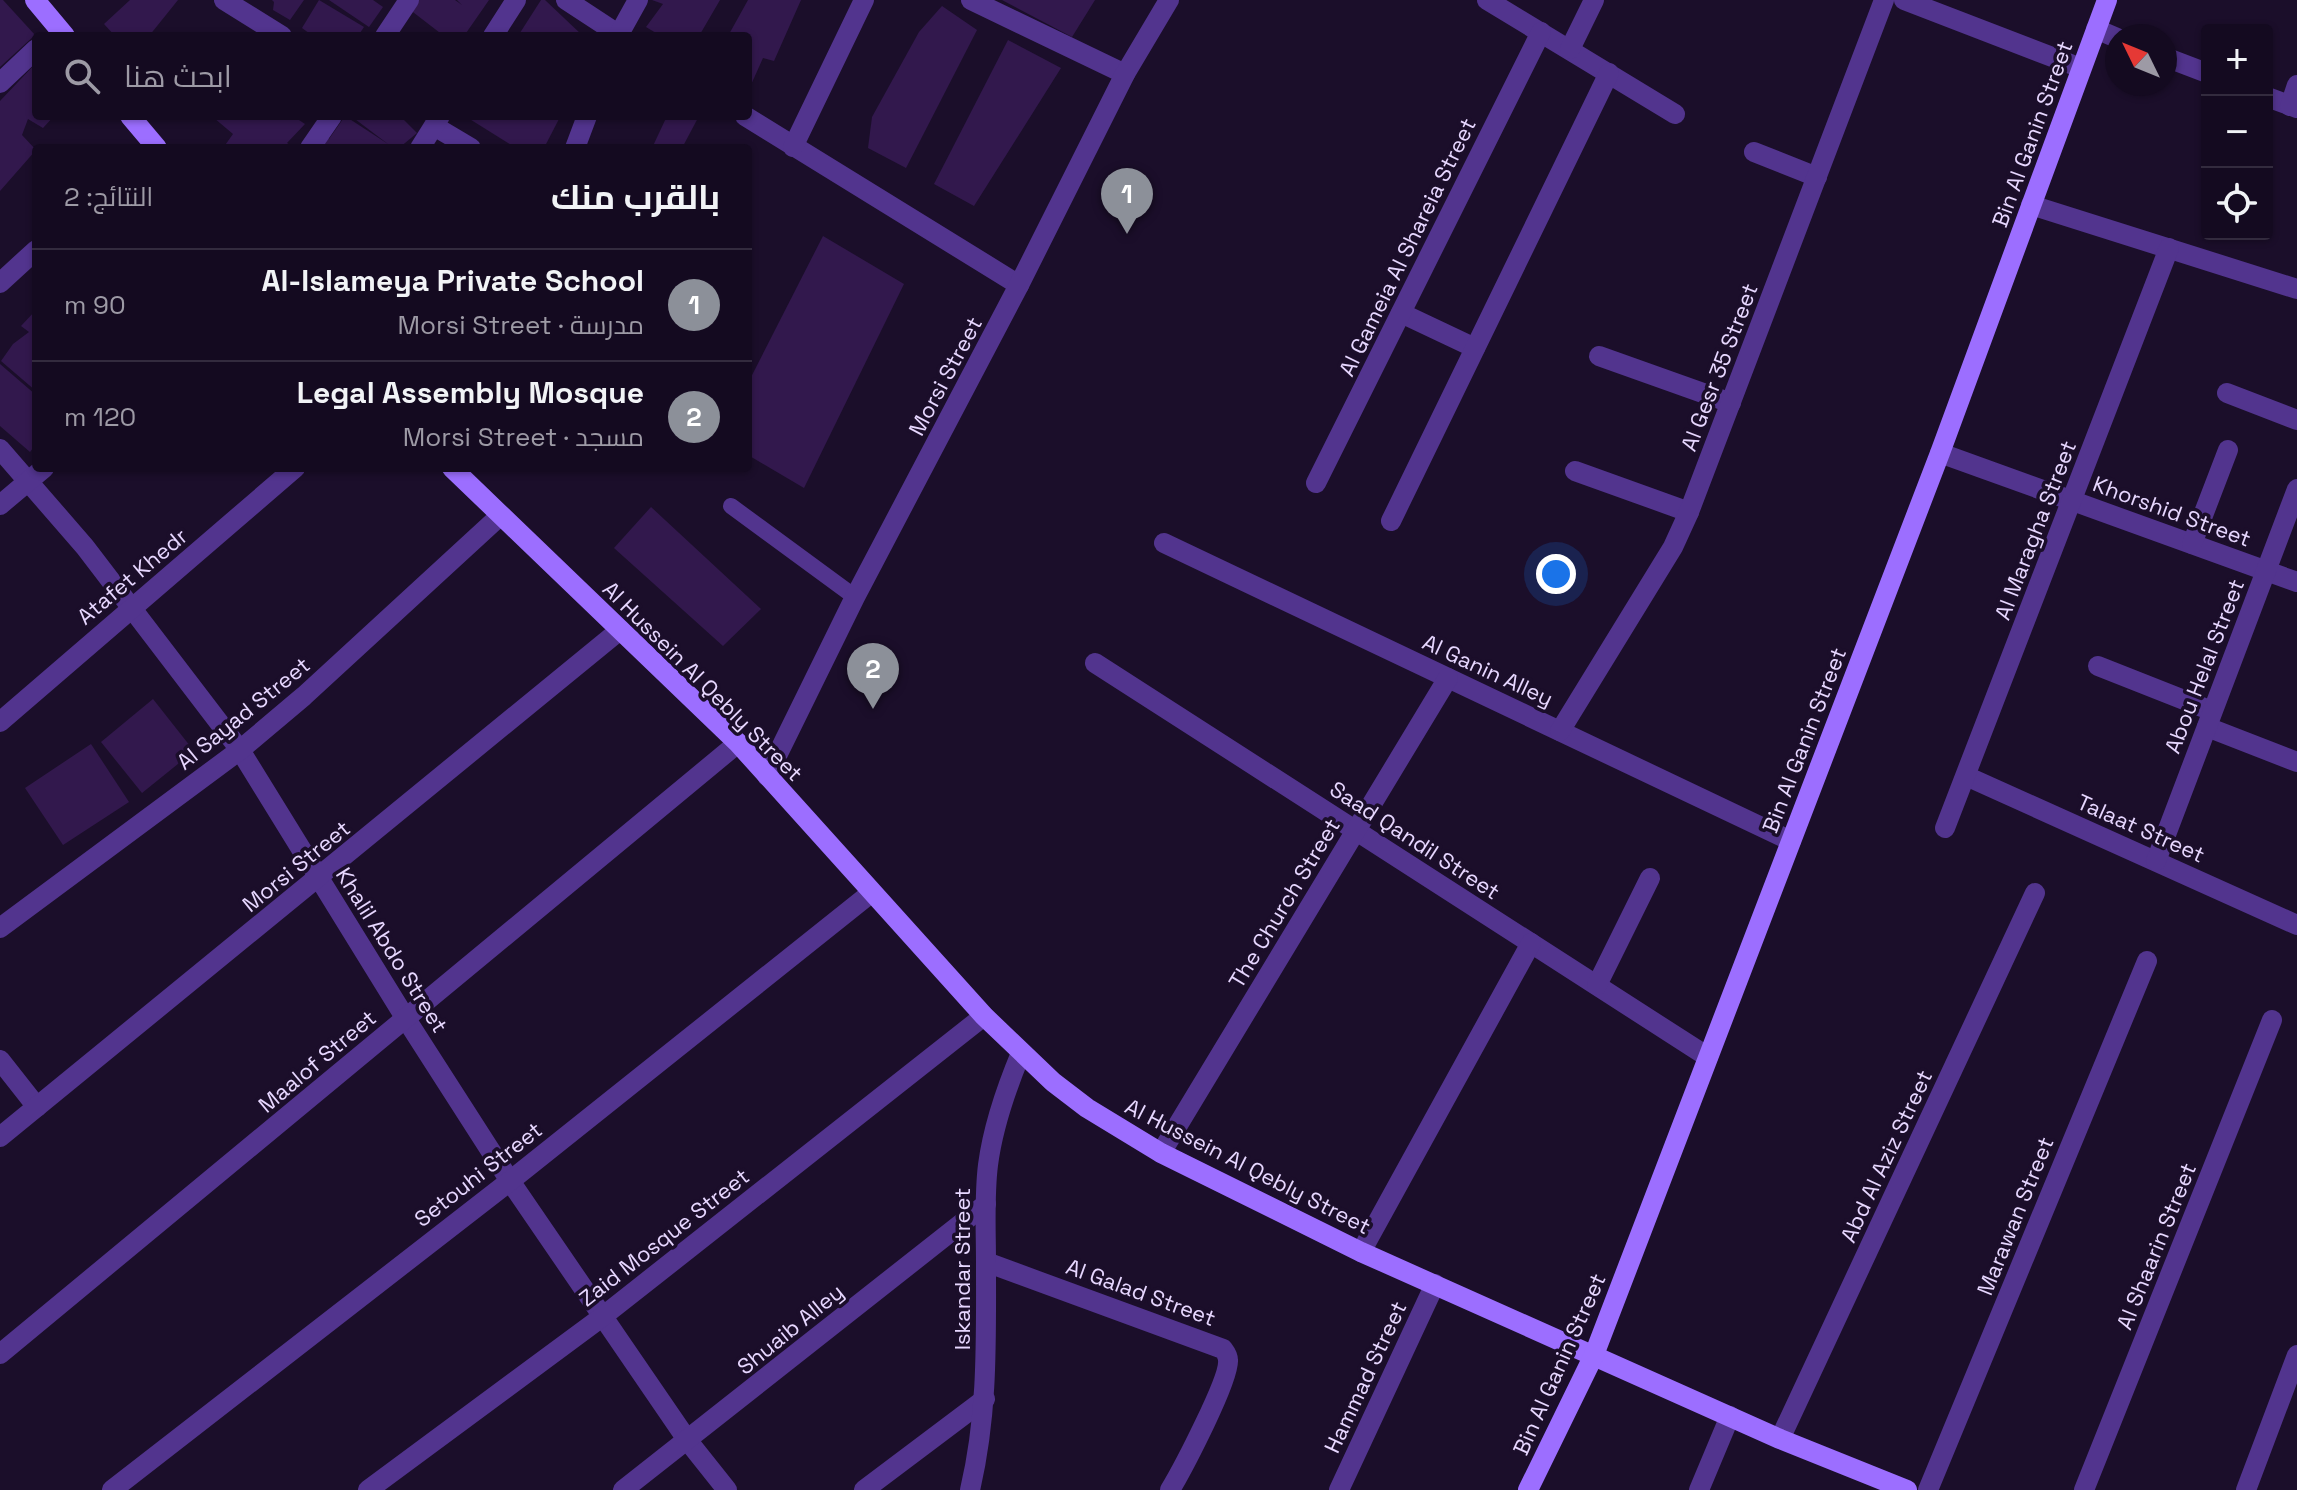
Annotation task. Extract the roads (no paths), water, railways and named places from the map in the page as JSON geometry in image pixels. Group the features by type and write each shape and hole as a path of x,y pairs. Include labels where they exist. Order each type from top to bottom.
{"main road":[{"path":"37,0 57,32"},
{"name":"Bin Al Ganin Street","path":"1528,1490 1594,1355 1940,453 2107,0"},
{"path":"133,120 154,144"},
{"name":"Al Hussein Al Qebly Street","path":"456,472 738,743 984,1016 1021,1053 1087,1108 1161,1153 1361,1252 1879,1485 1907,1490"}],"street":[{"path":"224,0 276,32"},
{"path":"388,32 409,0"},
{"path":"496,32 516,0"},
{"path":"566,0 614,32"},
{"path":"622,32 638,0"},
{"path":"793,147 864,0"},
{"path":"971,0 1125,74"},
{"path":"1487,0 1675,114"},
{"path":"1570,49 1594,0"},
{"name":"Al Gesr 35 Street","path":"1560,731 1673,547 1689,512 1884,0"},
{"path":"1904,0 2081,68"},
{"name":"Morsi Street","path":"767,776 855,597 1019,285 1125,74 1166,1"},
{"path":"2096,29 2105,33"},
{"name":"Al Gameia Al Shareia Street","path":"1316,483 1541,32"},
{"path":"0,83 32,53"},
{"path":"2177,62 2201,71"},
{"path":"1391,521 1609,73"},
{"path":"2273,99 2293,107 2297,85"},
{"path":"313,144 329,120"},
{"path":"576,144 586,120"},
{"path":"751,120 1019,285"},
{"path":"423,144 437,121 466,144"},
{"path":"1754,152 1817,177"},
{"path":"2031,205 2297,289"},
{"name":"Al Maragha Street","path":"1945,828 2169,248"},
{"path":"0,283 32,254"},
{"path":"1401,313 1475,348"},
{"path":"1599,356 1731,403"},
{"path":"2227,393 2297,420"},
{"name":"Khalil Abdo Street","path":"0,449 32,471"},
{"path":"2192,544 2228,450"},
{"name":"Khorshid Street","path":"1940,453 2297,582"},
{"path":"1575,471 1689,512"},
{"name":"Atafet Khedr","path":"0,722 290,472"},
{"path":"0,505 36,474"},
{"name":"Khalil Abdo Street","path":"36,474 132,608 240,750 510,1181 688,1441 727,1490"},
{"name":"Abou Helal Street","path":"2156,861 2297,489"},
{"name":"Al Sayad Street","path":"0,928 240,750 304,696 501,515"},
{"name":"Al Ganin Alley","path":"1164,543 1791,841"},
{"name":"Morsi Street","path":"0,1137 620,630"},
{"name":"Saad Qandil Street","path":"1095,663 1708,1057"},
{"path":"2098,666 2297,762"},
{"name":"The Church Street","path":"1161,1153 1448,678"},
{"name":"Maalof Street","path":"0,1354 738,743"},
{"name":"Talaat Street","path":"1966,776 2297,925"},
{"path":"1597,985 1650,878"},
{"name":"Setouhi Street","path":"112,1490 510,1181 871,893"},
{"name":"Abd Al Aziz Street","path":"1780,1439 2035,893"},
{"path":"1361,1252 1531,943"},
{"name":"Marawan Street","path":"1928,1490 2147,961"},
{"name":"Zaid Mosque Street","path":"368,1490 602,1317 984,1016"},
{"name":"Al Shaarin Street","path":"2084,1490 2272,1020"},
{"name":"Iskandar Street","path":"970,1490 979,1452 985,1399 988,1165 995,1126 1021,1053"},
{"path":"0,1060 37,1107"},
{"name":"Shuaib Alley","path":"623,1490 986,1204"},
{"name":"Al Galad Street","path":"986,1262 1223,1349 1227,1355 1227,1370 1170,1490"},
{"name":"Hammad Street","path":"1339,1490 1435,1284"},
{"path":"2246,1490 2297,1355"},
{"path":"864,1490 985,1399"},
{"path":"1699,1490 1730,1416"}],"lane":[{"path":"731,506 855,597"}],"place":[{"name":"Al-Islameya Private School","path":"1127,234"},
{"name":"Legal Assembly Mosque","path":"873,709"}]}
